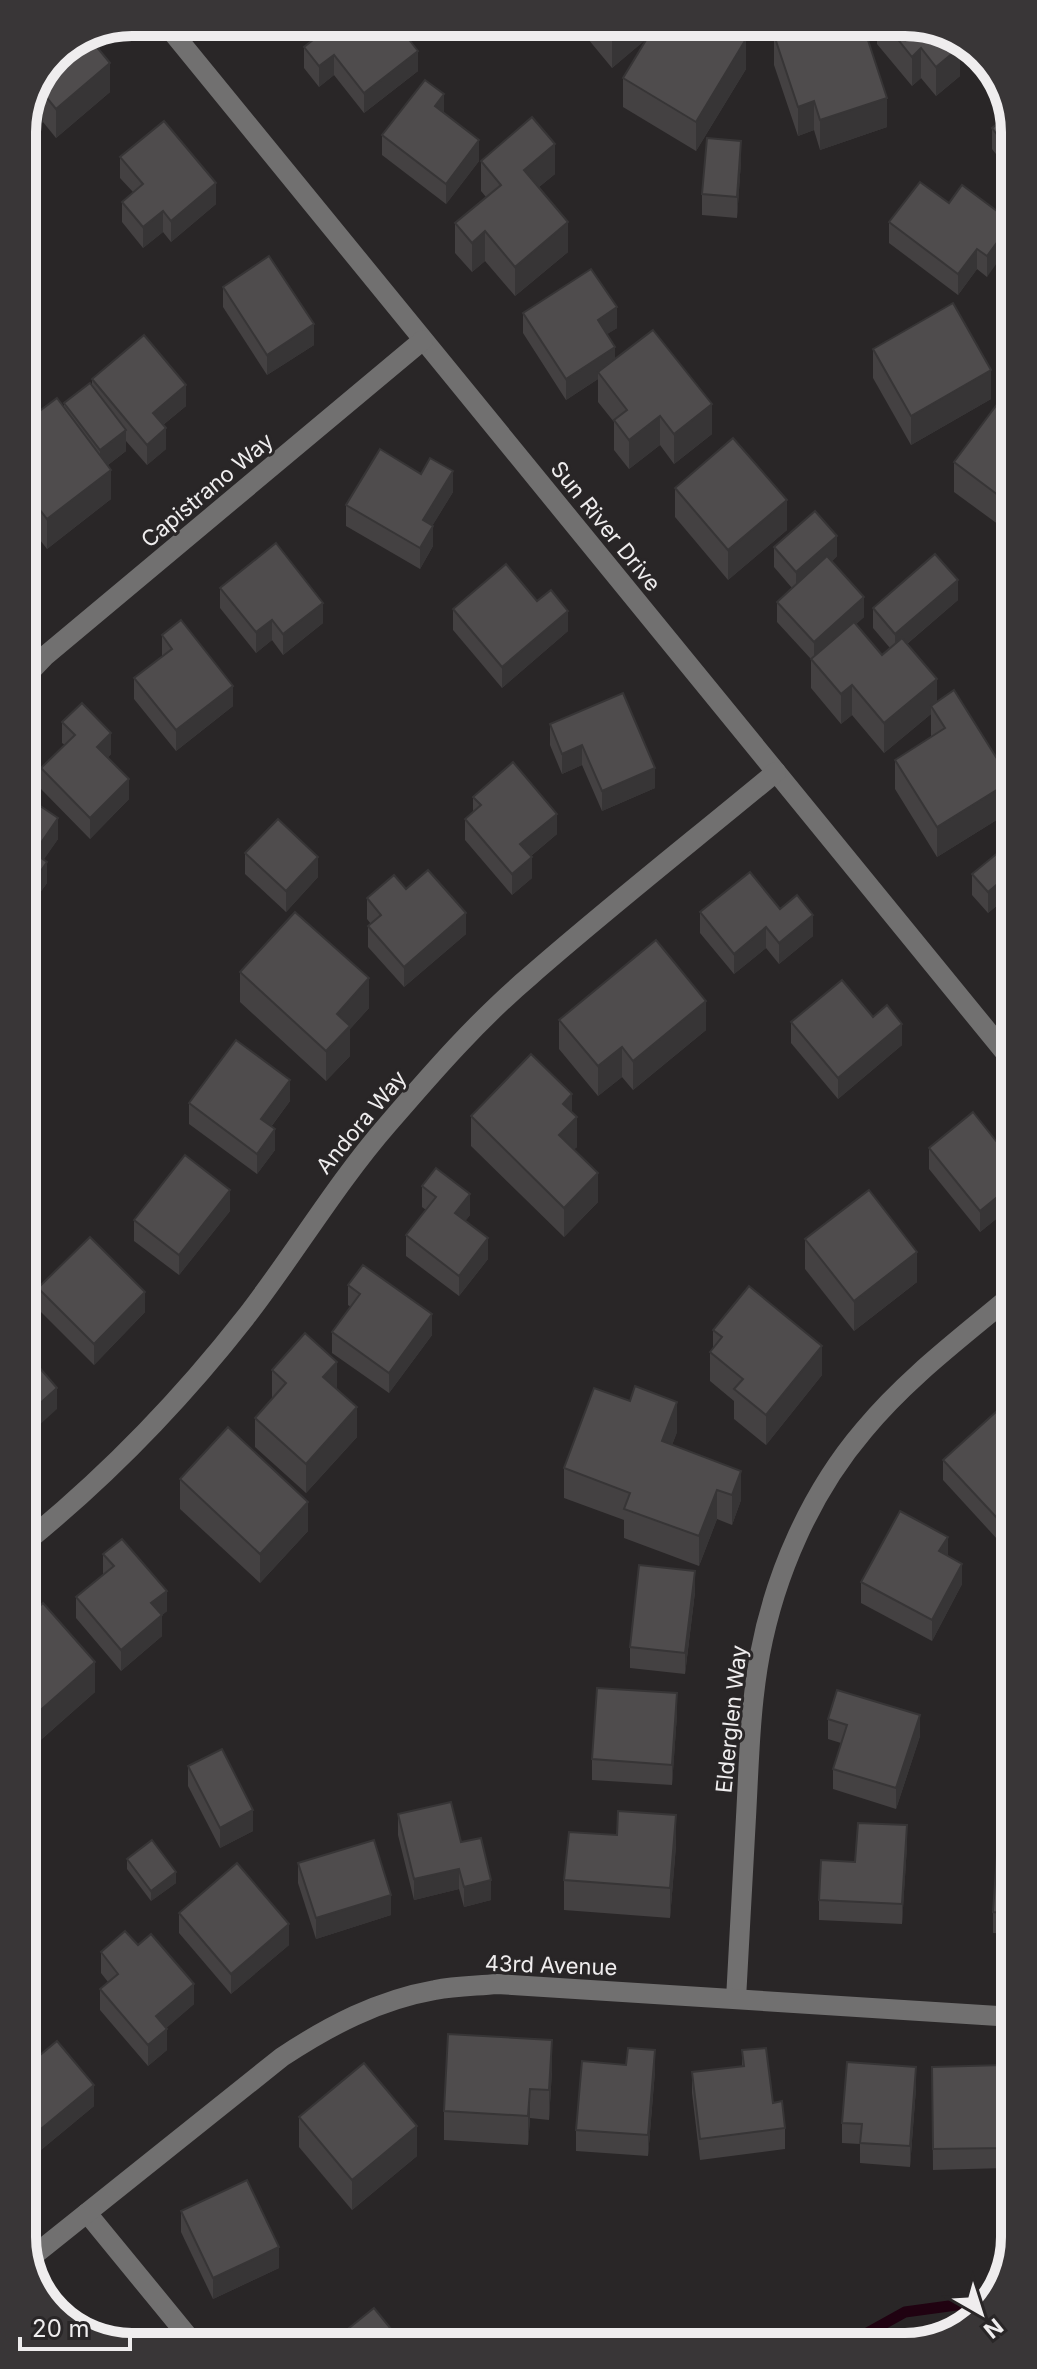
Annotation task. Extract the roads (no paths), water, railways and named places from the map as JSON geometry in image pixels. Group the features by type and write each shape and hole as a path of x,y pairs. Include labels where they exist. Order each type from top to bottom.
{"street":[{"name":"Sun River Drive","path":"175,36 1001,1048"},
{"name":"Capistrano Way","path":"36,665 423,340"},
{"name":"Andora Way","path":"36,1533 124,1456 195,1381 247,1316 323,1206 386,1125 455,1049 528,977 776,772"},
{"name":"Elderglen Way","path":"736,1999 751,1719 760,1652 781,1576 805,1520 832,1473 863,1430 910,1379 1001,1304"},
{"name":"43rd Avenue","path":"38,2252 282,2057 323,2030 374,2006 434,1990 497,1984 1001,2016"},
{"path":"87,2213 185,2333"}],"waterway":[{"path":"867,2333 905,2312 941,2307"}]}
